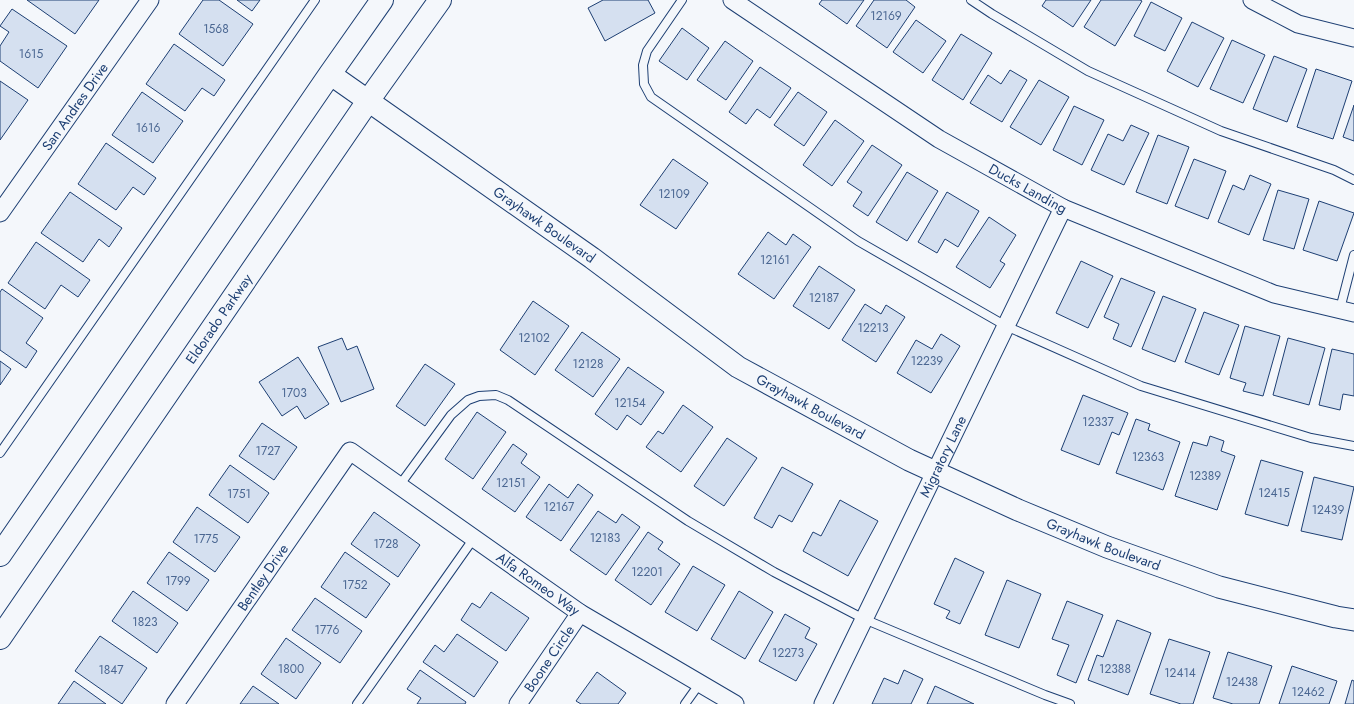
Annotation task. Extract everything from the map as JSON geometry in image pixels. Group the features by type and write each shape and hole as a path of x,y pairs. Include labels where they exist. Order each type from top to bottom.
{"main road":[{"path":"0,555 382,0"},
{"name":"Eldorado Parkway","path":"0,638 368,101 440,0"}],"street":[{"name":"San Andres Drive","path":"0,213 150,0"},
{"name":"Ducks Landing","path":"732,0 939,139 1062,208 1274,294 1347,311"},
{"path":"1252,0 1298,24 1354,38"},
{"name":"Grayhawk Boulevard","path":"330,74 592,258 738,367 909,460 1018,510 1107,547 1219,587 1336,617 1354,620"},
{"name":"Migratory Lane","path":"823,704 1062,208"},
{"name":"Alfa Romeo Way","path":"350,451 580,613 735,704"},
{"name":"Bentley Drive","path":"175,704 350,451"},
{"name":"Boone Circle","path":"518,704 580,613"}],"lane":[{"path":"0,453 315,0"},
{"path":"682,0 647,51 643,65 644,84 651,97 858,241 1006,326 1141,386 1311,438 1354,446"},
{"path":"971,0 1088,71 1221,131 1334,170 1354,180"},
{"path":"1347,311 1354,255"},
{"path":"400,486 452,415 468,400 479,396 496,395 518,406 688,521 774,572 864,619 1045,695 1070,704"},
{"path":"357,704 474,538"},
{"path":"685,704 700,683"}],"building":[{"path":"27,0 99,0 75,34"},
{"path":"203,0 219,0 253,24 223,66 179,34"},
{"path":"237,0 260,0 252,11"},
{"path":"603,0 648,0 655,13 605,41 588,8"},
{"path":"822,0 864,0 847,24 819,4"},
{"path":"874,0 906,0 915,7 887,48 856,26"},
{"path":"1046,0 1091,0 1073,27 1042,6"},
{"path":"1101,0 1142,1 1115,46 1084,27"},
{"path":"1151,2 1182,18 1165,51 1134,36"},
{"path":"12,9 67,46 38,88 0,61 0,46 9,32 0,26"},
{"path":"916,20 946,41 923,73 893,52"},
{"path":"1192,22 1224,38 1198,87 1167,71"},
{"path":"682,28 709,48 687,80 659,61"},
{"path":"961,34 992,53 963,100 932,80"},
{"path":"1232,40 1265,55 1243,103 1210,89"},
{"path":"725,41 753,61 726,100 697,80"},
{"path":"174,44 225,80 214,96 202,88 185,111 146,84"},
{"path":"1274,56 1307,69 1287,122 1253,109"},
{"path":"760,67 791,88 770,118 757,109 746,124 729,112"},
{"path":"1316,69 1352,81 1333,139 1297,127"},
{"path":"1010,70 1027,80 1002,122 970,103 988,75 1001,84"},
{"path":"1039,80 1069,97 1041,145 1010,127"},
{"path":"0,81 28,100 0,140"},
{"path":"142,92 183,121 153,163 112,135"},
{"path":"798,92 827,112 804,146 774,125"},
{"path":"1354,105 1354,141 1343,137"},
{"path":"1074,106 1104,120 1082,165 1053,150"},
{"path":"835,120 864,141 832,186 803,165"},
{"path":"1131,125 1149,133 1124,185 1091,170 1108,134 1123,141"},
{"path":"1158,135 1189,147 1167,204 1136,192"},
{"path":"106,143 156,178 144,195 133,187 116,210 78,184"},
{"path":"872,145 902,165 868,216 853,206 862,192 847,182"},
{"path":"673,159 708,183 676,229 640,205"},
{"path":"1194,159 1226,171 1208,219 1175,206"},
{"path":"907,172 938,191 907,241 876,222"},
{"path":"1250,175 1271,184 1249,235 1218,222 1233,185 1244,190"},
{"path":"1278,190 1309,199 1294,249 1263,240"},
{"path":"70,192 122,228 109,247 99,239 83,262 41,233"},
{"path":"947,192 979,211 958,247 945,239 937,253 918,242"},
{"path":"1319,201 1354,213 1337,261 1303,250"},
{"path":"989,217 1016,235 1000,261 1005,264 990,288 956,267"},
{"path":"768,232 786,245 793,234 811,247 774,299 738,274"},
{"path":"36,242 90,280 78,297 61,285 45,309 8,283"},
{"path":"1081,261 1113,276 1088,328 1056,313"},
{"path":"819,266 855,290 829,329 793,306"},
{"path":"1121,278 1155,292 1131,347 1113,339 1119,324 1104,317"},
{"path":"2,289 43,318 26,343 37,351 26,368 0,350 0,292"},
{"path":"1163,296 1196,309 1175,362 1142,349"},
{"path":"533,301 569,326 535,375 500,350"},
{"path":"865,304 881,314 886,305 905,317 876,362 842,340"},
{"path":"1204,312 1239,325 1219,375 1185,362"},
{"path":"1245,326 1280,336 1263,396 1243,391 1246,383 1230,378"},
{"path":"582,332 620,359 593,397 555,370"},
{"path":"941,334 960,346 931,393 897,373 916,340 932,349"},
{"path":"342,338 347,350 357,346 374,389 341,402 318,347"},
{"path":"1288,338 1325,348 1309,405 1273,395"},
{"path":"1332,349 1354,354 1354,396 1343,394 1340,410 1319,405"},
{"path":"298,357 329,404 305,419 297,406 282,416 259,382"},
{"path":"0,361 11,369 0,385"},
{"path":"425,364 455,384 425,426 396,406"},
{"path":"628,367 664,392 641,425 627,415 617,430 595,414"},
{"path":"1083,395 1128,413 1119,435 1112,432 1099,465 1061,450"},
{"path":"683,405 713,427 681,472 646,447 658,431 663,434"},
{"path":"477,412 506,432 473,479 445,459"},
{"path":"1136,419 1150,424 1148,430 1180,442 1163,490 1116,473"},
{"path":"262,423 297,447 274,480 239,456"},
{"path":"1210,436 1224,441 1221,451 1235,456 1217,510 1175,496 1193,442 1207,446"},
{"path":"727,438 757,458 724,506 694,486"},
{"path":"513,444 527,454 521,463 540,477 515,512 482,489"},
{"path":"1261,460 1303,472 1288,526 1245,514"},
{"path":"230,465 269,493 248,523 209,495"},
{"path":"782,467 813,484 792,522 779,515 772,528 754,518"},
{"path":"1314,477 1354,487 1342,540 1301,531"},
{"path":"549,484 568,498 578,484 593,495 561,541 526,517"},
{"path":"840,500 878,521 848,576 803,551 813,532 821,536"},
{"path":"197,507 240,537 215,572 173,542"},
{"path":"598,511 616,523 622,514 640,527 606,575 570,550"},
{"path":"374,512 420,545 398,577 351,544"},
{"path":"648,532 663,542 658,549 680,564 651,605 615,580"},
{"path":"169,552 209,580 187,611 147,583"},
{"path":"345,552 390,584 366,618 321,587"},
{"path":"955,558 984,572 960,624 946,618 950,611 934,604"},
{"path":"693,566 725,585 697,631 665,612"},
{"path":"1007,580 1041,594 1019,648 985,635"},
{"path":"133,591 178,623 157,653 112,621"},
{"path":"739,591 773,612 745,659 711,639"},
{"path":"491,592 529,618 506,651 461,620 472,603 480,608"},
{"path":"315,598 362,631 340,663 292,630"},
{"path":"1067,601 1103,615 1076,683 1057,675 1069,645 1052,639"},
{"path":"785,614 810,628 805,638 817,644 796,681 759,661"},
{"path":"1117,620 1151,633 1128,695 1088,680 1097,655 1103,657"},
{"path":"457,634 498,662 474,697 423,662 435,645 444,652"},
{"path":"100,636 147,668 122,704 75,671"},
{"path":"286,638 321,663 296,699 261,674"},
{"path":"1169,639 1210,652 1193,704 1181,704 1150,694"},
{"path":"1228,652 1272,666 1259,704 1233,704 1213,698"},
{"path":"1292,666 1337,681 1329,704 1279,704"},
{"path":"420,670 466,702 465,704 417,704 421,698 407,689"},
{"path":"904,670 923,679 911,704 872,704 884,678 898,684"},
{"path":"597,672 626,693 618,704 581,704 576,701"},
{"path":"1352,680 1354,681 1354,704 1345,704"},
{"path":"74,681 106,704 58,704"},
{"path":"253,686 279,704 240,704"},
{"path":"935,686 974,704 927,704"}]}
